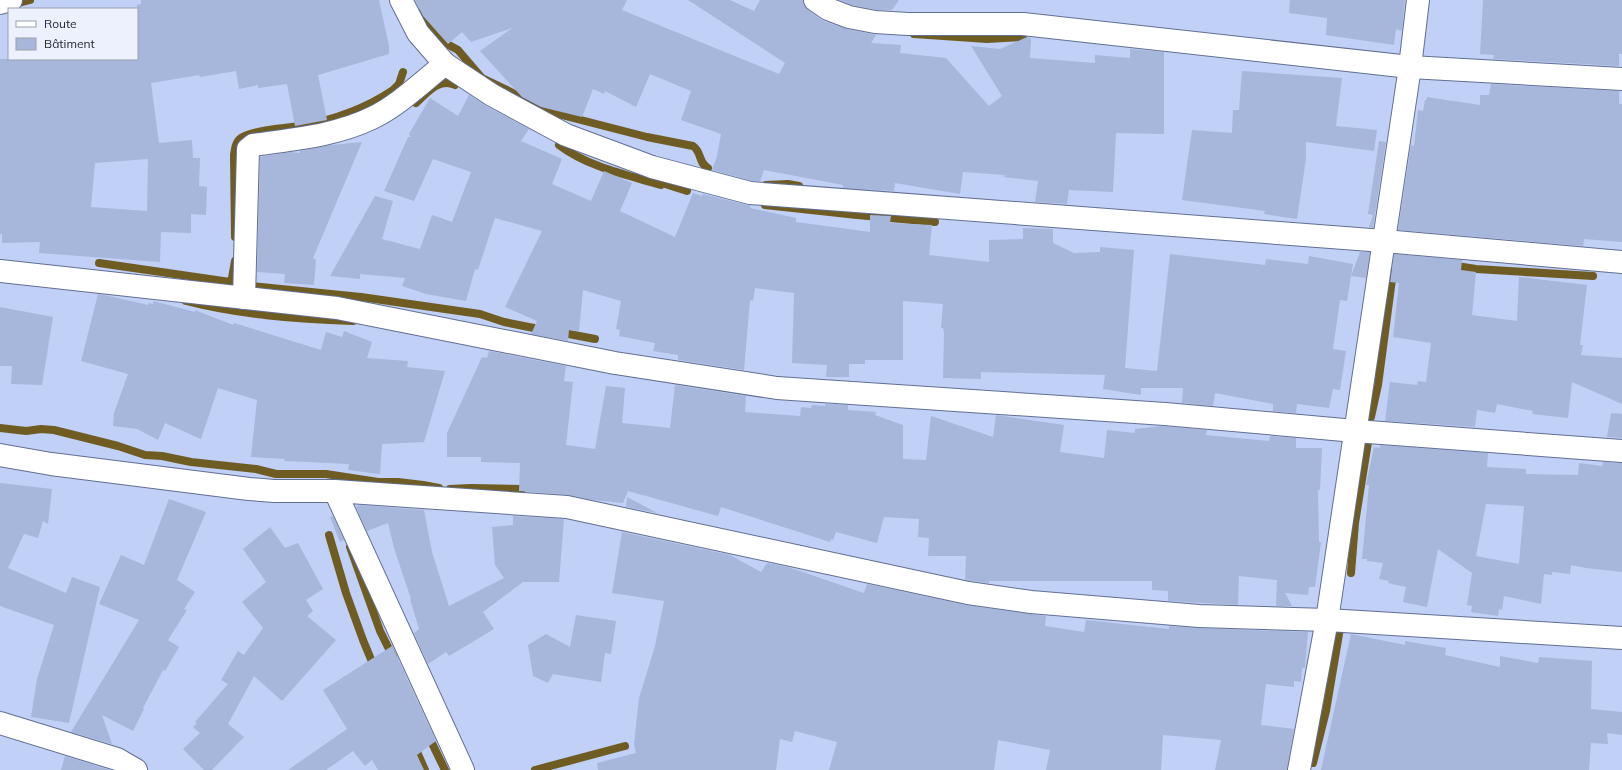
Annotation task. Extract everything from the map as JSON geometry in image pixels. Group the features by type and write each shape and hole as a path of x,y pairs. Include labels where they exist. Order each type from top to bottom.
{"street":[{"path":"0,3 11,0"},
{"path":"401,0 418,33 445,64 492,95 566,135 652,167 750,193 1384,241 1622,262"},
{"path":"815,0 828,9 849,18 875,22 908,24 1030,25 1410,67 1622,79"},
{"path":"1299,770 1327,620 1410,67 1418,0"},
{"path":"244,298 248,149 250,146 253,144 324,134 348,128 372,118 394,105 445,64"},
{"path":"0,271 337,308 615,364 777,388 1165,414 1355,431 1622,450"},
{"path":"0,455 51,464 249,489 274,491 334,491 567,507 968,593 1031,602 1199,616 1327,620 1622,638"},
{"path":"334,491 463,770"},
{"path":"0,723 117,758 136,770"}],"building":[{"path":"141,0 379,0 389,46 389,54 318,75 327,120 295,126 287,84 258,88 258,85 239,89 236,71 200,77 199,75 151,83 159,143 192,140 193,158 200,158 199,186 207,187 206,215 191,214 191,233 161,232 160,262 39,253 40,242 2,243 2,234 0,234 0,59 138,60 137,5 141,4","holes":["148,159 147,211 91,207 95,163"]},
{"path":"415,0 627,0 622,10 779,74 785,63 688,0 730,0 754,11 760,0 803,0 804,6 823,21 847,29 876,35 871,43 901,45 900,53 946,58 989,106 1002,96 971,46 1000,49 1027,37 1031,38 1030,58 1095,63 1095,55 1130,58 1130,49 1164,52 1164,134 1116,133 1113,192 1069,190 1067,204 1035,202 1038,181 1004,177 1005,175 963,172 960,194 895,183 894,191 843,188 843,185 764,170 760,181 752,181 712,170 717,156 721,134 681,120 691,91 650,74 636,107 605,91 604,94 593,89 582,117 541,107 522,97 480,51 512,28 471,42 462,32 448,44 423,16"},
{"path":"839,0 899,0 892,10 877,10 852,5"},
{"path":"1290,0 1405,0 1402,31 1396,29 1394,45 1326,35 1327,18 1289,13"},
{"path":"1483,0 1622,0 1622,54 1619,54 1619,66 1493,59 1494,55 1480,54"},
{"path":"1242,71 1342,78 1336,126 1377,130 1374,151 1306,142 1306,159 1297,219 1264,214 1265,211 1182,200 1192,130 1232,133 1233,110 1239,110"},
{"path":"1491,84 1619,91 1619,104 1622,104 1622,242 1584,239 1583,246 1398,230 1411,145 1414,146 1418,110 1423,111 1427,97 1480,105 1480,95 1489,95"},
{"path":"469,95 529,129 521,141 562,159 552,184 591,201 604,171 632,183 620,211 675,237 693,193 702,196 703,194 751,206 750,208 796,218 796,222 870,232 870,215 891,216 890,223 932,225 929,255 989,262 989,240 1023,239 1023,228 1053,229 1053,243 1074,253 1100,252 1100,247 1134,250 1125,368 1157,371 1170,254 1265,265 1266,259 1308,264 1309,256 1353,264 1347,301 1340,300 1333,349 1346,351 1340,390 1333,389 1329,408 1297,404 1296,413 1273,411 1273,404 1215,393 1213,406 1182,403 1183,388 1141,388 1141,395 1103,389 1105,375 981,372 981,379 943,378 944,333 943,328 941,328 943,304 903,301 903,360 865,360 865,364 849,364 849,377 826,377 827,365 792,363 794,293 755,288 753,301 750,300 744,370 678,360 678,355 653,351 655,343 619,336 620,330 616,329 621,301 583,290 579,331 569,330 568,341 531,334 537,321 505,307 542,231 495,218 478,270 475,269 466,301 426,294 402,286 405,278 360,274 360,279 330,276 375,196 393,201 382,239 420,249 432,215 452,222 471,172 433,159 414,201 384,191 408,137 411,137 409,134 430,98 458,116"},
{"path":"1379,141 1386,142 1373,228 1369,227 1373,215 1368,214"},
{"path":"362,142 313,258 316,260 314,285 284,283 285,274 257,272 260,157 290,152 300,153 300,151 332,145"},
{"path":"1360,252 1370,252 1366,278 1351,276"},
{"path":"1394,254 1462,260 1461,270 1476,272 1472,315 1517,321 1519,277 1587,285 1580,345 1583,345 1581,355 1622,358 1622,404 1572,382 1568,418 1532,414 1533,411 1497,404 1495,413 1477,410 1475,427 1385,421 1390,382 1417,385 1418,381 1426,382 1431,343 1393,337 1399,283 1390,282"},
{"path":"98,294 148,305 149,303 153,304 153,301 195,312 195,310 233,325 234,323 321,350 326,332 342,337 344,331 372,342 367,358 408,361 407,367 445,371 424,442 382,444 380,474 348,470 349,464 284,461 285,459 251,457 257,400 218,388 201,439 165,423 158,440 137,429 113,426 114,413 128,374 81,361"},
{"path":"0,307 53,317 42,385 11,384 12,366 0,366"},
{"path":"489,351 566,366 564,381 573,382 566,445 595,449 606,386 625,388 622,423 670,428 675,385 746,396 745,412 800,416 801,407 811,408 812,405 825,406 825,404 848,405 848,410 876,412 875,415 903,425 903,459 926,460 931,416 993,437 996,415 1064,425 1060,452 1104,458 1107,430 1135,433 1135,429 1161,426 1207,430 1206,435 1269,441 1270,436 1296,438 1296,448 1322,448 1320,490 1318,490 1319,542 1321,542 1315,587 1309,587 1308,595 1285,593 1292,606 1276,606 1277,580 1239,576 1238,605 1168,601 1168,591 1152,590 1152,581 989,581 989,583 965,580 966,556 928,556 929,538 918,537 919,519 884,517 877,543 836,532 833,540 831,539 830,542 721,507 718,516 628,491 623,503 592,500 568,495 519,491 520,463 481,462 481,457 447,457 447,433 482,357 487,358"},
{"path":"1611,413 1622,414 1622,438 1607,437"},
{"path":"1380,445 1488,453 1487,467 1526,469 1526,474 1578,475 1579,463 1602,466 1603,462 1622,463 1622,572 1571,565 1570,574 1552,572 1552,575 1544,574 1541,604 1504,596 1502,610 1499,609 1498,616 1471,612 1472,606 1467,605 1472,573 1438,549 1427,607 1403,602 1406,587 1388,583 1389,581 1379,579 1383,563 1362,559 1369,485 1366,485 1374,447 1380,448","holes":["1486,504 1524,506 1519,564 1476,556"]},
{"path":"0,483 52,489 48,524 43,521 38,538 24,534 8,568 66,593 72,577 100,587 69,723 31,717 37,679 54,625 0,606"},
{"path":"627,497 657,513 626,507"},
{"path":"169,499 206,512 177,580 195,592 184,609 187,610 168,640 179,647 165,671 163,670 133,731 102,715 112,744 71,732 139,620 99,604 121,555 144,565"},
{"path":"359,505 424,510 432,552 449,606 504,578 495,565 492,527 513,525 513,516 564,519 559,582 523,582 483,612 494,629 449,656 446,652 428,664 414,633 419,629 411,599 394,548 388,523 367,531 356,507"},
{"path":"333,516 344,540 340,542 330,517"},
{"path":"270,527 285,548 298,543 323,589 306,600 313,611 307,616 336,640 282,701 254,676 228,724 244,737 212,770 204,770 183,749 200,733 193,727 197,723 195,722 228,684 221,680 238,651 244,655 263,628 242,602 266,582 243,549"},
{"path":"622,532 730,555 761,572 767,563 788,567 864,593 867,584 966,605 1046,616 1045,626 1084,632 1086,620 1169,629 1169,626 1308,632 1305,668 1302,668 1301,682 1294,681 1294,687 1266,684 1261,725 1294,729 1287,770 1215,770 1221,740 1163,735 1161,770 1046,770 1050,750 998,740 994,770 829,770 837,742 795,731 792,742 780,739 776,770 598,770 597,763 636,753 634,744 639,698 655,646 664,601 612,593"},
{"path":"576,615 616,621 611,654 605,653 601,682 553,674 548,683 533,676 528,645 546,634 570,647"},
{"path":"1351,634 1405,645 1405,641 1446,648 1445,655 1500,667 1500,656 1538,663 1539,657 1592,661 1591,709 1622,712 1622,735 1607,733 1608,744 1591,743 1589,770 1321,770"},
{"path":"392,646 436,741 417,755 424,770 378,770 372,760 365,766 353,751 326,770 288,770 347,729 323,690"},
{"path":"65,756 110,770 61,770"}],"waterway":[{"path":"11,5 30,0"},
{"path":"418,13 447,44 458,50 482,78 546,111 647,137 693,146 696,148 703,163 708,168"},
{"path":"914,34 987,39 1023,37"},
{"path":"235,237 234,155 237,142 241,138 270,130 312,124 348,113 371,103 393,90 399,84 403,72"},
{"path":"416,103 438,85 444,83 455,85"},
{"path":"559,145 570,153 608,170 661,185 662,183 687,191"},
{"path":"766,185 788,184 799,186"},
{"path":"765,205 935,222"},
{"path":"99,263 230,282 235,261"},
{"path":"1450,265 1476,269 1593,276"},
{"path":"1371,417 1378,385 1393,272"},
{"path":"250,280 252,286 361,297 480,314 504,322 544,330"},
{"path":"186,301 227,310 269,316 353,321"},
{"path":"558,332 595,339"},
{"path":"0,428 26,431 41,429 54,430 118,446 145,455 256,469 276,474 326,474 378,482 398,482 439,488"},
{"path":"1351,573 1355,523 1368,442"},
{"path":"450,489 522,489"},
{"path":"329,535 346,593 375,669"},
{"path":"350,547 380,631 393,657"},
{"path":"1313,763 1326,711 1340,628"},
{"path":"428,735 445,770"},
{"path":"414,745 425,770"},
{"path":"535,770 625,746"}]}
